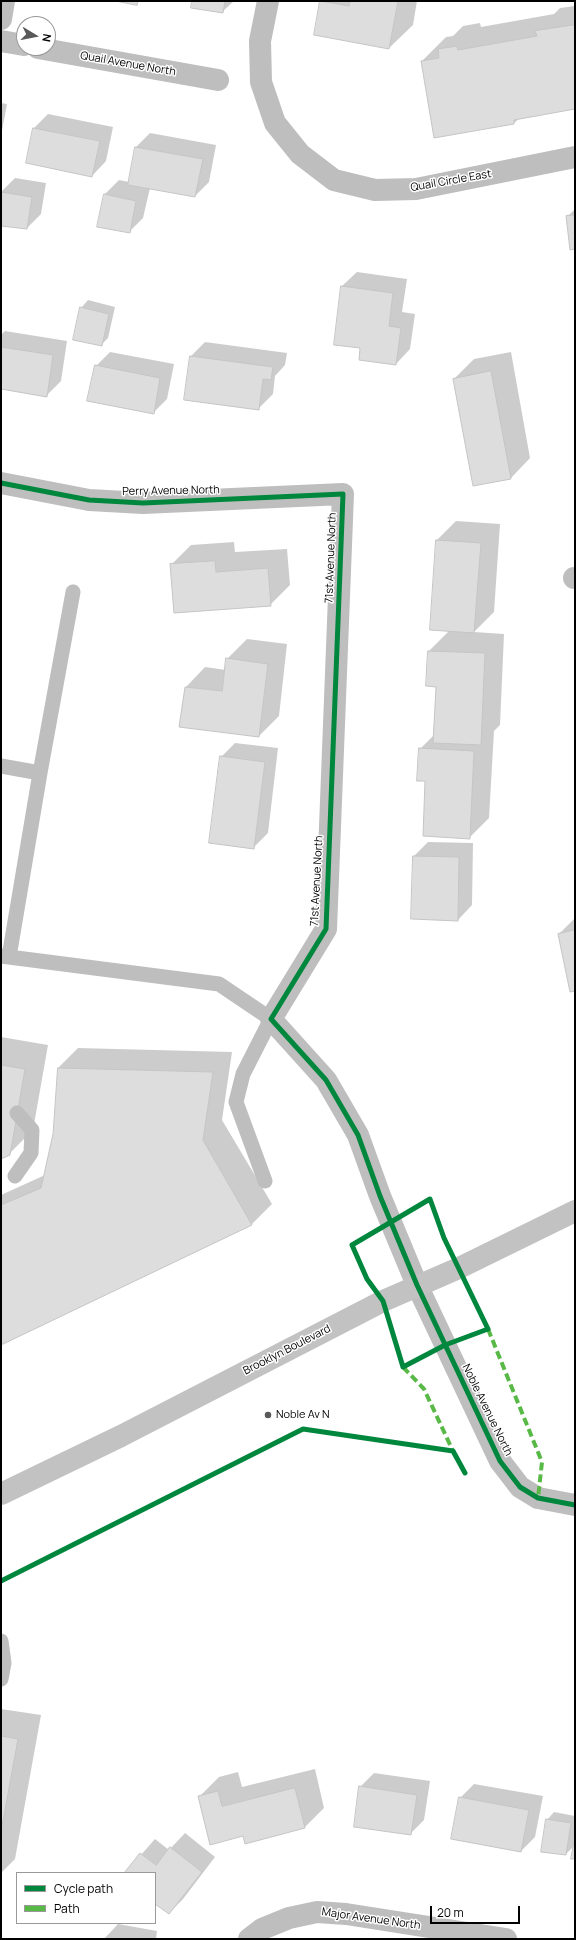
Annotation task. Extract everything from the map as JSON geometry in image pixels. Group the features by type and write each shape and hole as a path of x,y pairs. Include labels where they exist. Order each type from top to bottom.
{"main road":[{"name":"Brooklyn Boulevard","path":"1,1494 121,1436 376,1304 459,1268 575,1211"}],"street":[{"path":"1,19 4,1"},
{"name":"Quail Circle East","path":"268,1 260,41 261,82 275,123 300,154 334,180 375,190 416,189 575,157"},
{"path":"1,41 16,44"},
{"name":"Quail Avenue North","path":"56,51 218,80"},
{"name":"Perry Avenue North","path":"1,483 89,500 143,503 343,494"},
{"name":"71st Avenue North","path":"271,1019 326,929 343,494"},
{"path":"271,1019 326,1080 358,1135 380,1196 417,1285"},
{"name":"Noble Avenue North","path":"417,1285 500,1461 520,1487 538,1498 575,1505"},
{"name":"Major Avenue North","path":"256,1934 289,1918 317,1912 346,1914 506,1939"}],"lane":[{"path":"73,592 5,956 219,984 271,1019 244,1074 236,1102 265,1181"},
{"path":"1,766 40,773"},
{"path":"15,1176 31,1153 32,1130 17,1113"},
{"path":"1,1641 4,1663 1,1679"}],"building":[{"path":"116,1 138,1 137,5"},
{"path":"192,1 225,1 223,13 191,8"},
{"path":"320,1 349,6 350,1 398,1 389,49 314,35"},
{"path":"575,25 575,109 514,120 514,124 434,138 421,61 439,58 438,49 457,46 458,50 537,36 535,31"},
{"path":"33,128 100,141 92,177 26,163"},
{"path":"135,147 203,159 195,197 128,185"},
{"path":"1,192 32,197 27,229 1,226"},
{"path":"104,194 136,201 130,233 97,227"},
{"path":"575,215 575,249 570,250 566,216"},
{"path":"341,286 393,293 389,326 401,328 396,365 359,360 360,348 334,345"},
{"path":"80,307 109,314 102,346 73,340"},
{"path":"1,347 53,355 47,397 1,389"},
{"path":"190,356 273,367 271,380 263,379 259,410 184,400"},
{"path":"95,365 160,378 154,414 87,401"},
{"path":"491,371 511,479 473,486 453,379"},
{"path":"436,540 481,543 474,633 430,630"},
{"path":"215,561 216,572 268,568 271,606 174,613 170,564"},
{"path":"428,651 485,653 481,745 433,743 436,687 426,686"},
{"path":"226,658 268,664 259,737 179,727 185,687 222,691"},
{"path":"419,748 474,751 470,839 423,836 425,781 417,781"},
{"path":"220,756 265,762 254,849 209,843"},
{"path":"413,856 459,857 458,921 411,919"},
{"path":"575,930 575,991 570,992 558,934"},
{"path":"1,1065 25,1069 10,1155 1,1159"},
{"path":"58,1068 213,1072 203,1140 252,1225 1,1345 1,1205 41,1188 53,1134"},
{"path":"1,1736 18,1739 1,1832"},
{"path":"359,1786 417,1795 411,1835 354,1827"},
{"path":"295,1788 305,1828 245,1844 243,1836 210,1845 198,1796 218,1791 222,1806"},
{"path":"459,1797 529,1810 521,1852 451,1839"},
{"path":"546,1819 571,1823 566,1855 541,1852"},
{"path":"575,1836 575,1859 571,1859"},
{"path":"170,1847 202,1872 169,1914 156,1905 156,1872 125,1872 140,1853 156,1865"}],"marked path":[{"path":"488,1329 542,1462 538,1498"},
{"path":"403,1367 424,1389 453,1451"}],"cycle path":[{"path":"1,483 89,500 143,503 343,494 326,929 271,1019 326,1080 358,1135 380,1196 417,1285 500,1461 520,1487 538,1498 575,1505"},
{"path":"430,1199 444,1238 488,1329 445,1345 403,1367 383,1301 367,1279 352,1245 430,1199"},
{"path":"1,1581 303,1429 453,1451 465,1473"}],"place":[{"name":"Noble Av N","path":"268,1415"}]}
